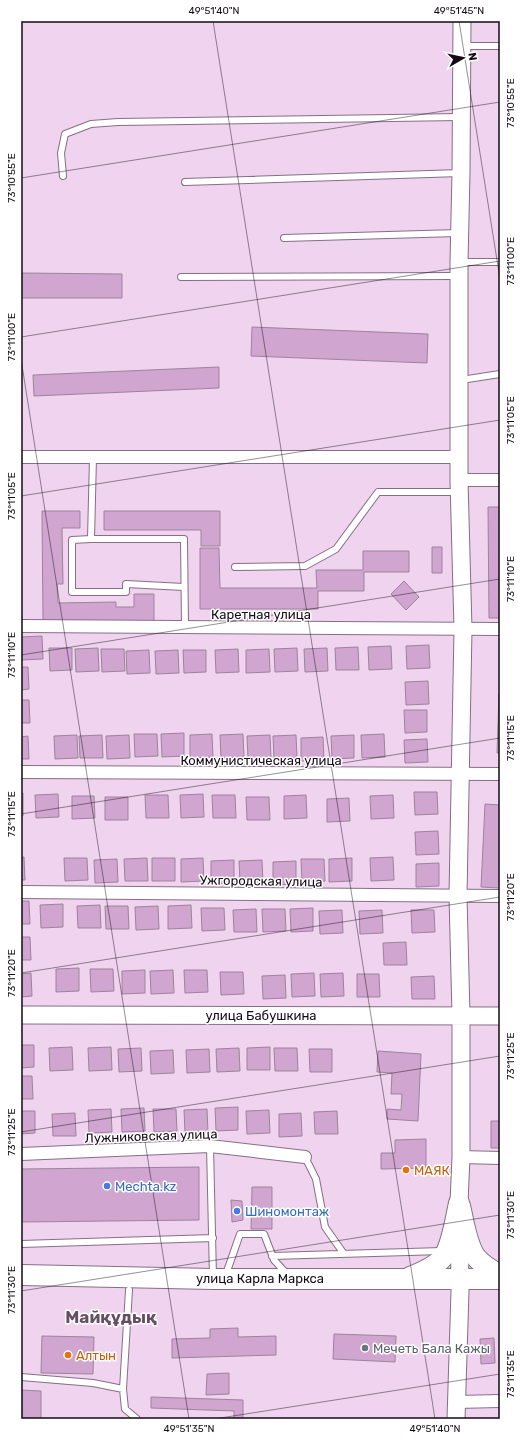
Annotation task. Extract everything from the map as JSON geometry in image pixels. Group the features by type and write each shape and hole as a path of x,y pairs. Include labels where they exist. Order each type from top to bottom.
{"main road":[{"path":"456,1419 460,1285 458,1203 461,1157 458,896 464,629 459,486 459,269 462,21"},
{"name":"улица Бабушкина","path":"21,1015 500,1016"},
{"path":"408,1279 431,1267 444,1257 455,1222 458,1203"},
{"path":"458,1203 469,1242 475,1256 486,1267 500,1275"},
{"name":"улица Карла Маркса","path":"21,1276 219,1279 408,1279 500,1291"},
{"name":"улица Карла Маркса","path":"21,1289 129,1290 460,1285 500,1279"}],"street":[{"path":"21,457 460,457"},
{"path":"459,486 500,480"},
{"name":"Каретная улица","path":"21,626 500,629"},
{"name":"Коммунистическая улица","path":"21,772 500,774"},
{"name":"Ужгородская улица","path":"21,892 500,896"},
{"name":"Лужниковская улица","path":"21,1154 210,1146 304,1157"},
{"path":"461,1157 500,1158"},
{"path":"456,1402 500,1401"}],"lane":[{"path":"462,46 500,46"},
{"path":"63,176 61,153 65,134 91,124 118,122 462,117"},
{"path":"185,182 461,172"},
{"path":"284,238 460,233"},
{"path":"181,277 459,269 500,262"},
{"path":"459,380 500,374"},
{"path":"91,539 93,457"},
{"path":"235,567 306,566 336,549 378,492 459,486"},
{"path":"184,587 126,584 126,592 72,592 72,540 184,539 185,627"},
{"path":"210,1146 213,1238 219,1279"},
{"path":"304,1157 316,1180 325,1227 344,1254"},
{"path":"219,1279 240,1234 264,1234 274,1260 290,1278"},
{"path":"21,1244 213,1238"},
{"path":"272,1256 446,1251"},
{"path":"129,1290 123,1389 125,1409 138,1419"},
{"path":"21,1377 93,1383 123,1389"}],"building":[{"path":"21,273 122,274 122,298 21,298"},
{"path":"252,327 428,334 427,363 251,356"},
{"path":"219,367 219,388 34,396 33,375"},
{"path":"488,507 500,507 500,618 489,618"},
{"path":"42,511 80,511 80,528 62,528 63,584 57,584 58,603 116,602 116,607 134,607 134,594 154,594 154,622 43,623"},
{"path":"104,511 220,511 220,546 201,546 201,530 104,530"},
{"path":"432,547 442,547 442,573 432,573"},
{"path":"200,548 219,548 220,588 317,588 316,570 363,570 363,551 409,551 409,572 364,572 364,591 318,591 318,609 200,609"},
{"path":"404,581 419,597 406,610 391,594"},
{"path":"42,636 43,659 21,660 21,637"},
{"path":"429,645 430,668 407,669 406,646"},
{"path":"391,646 392,669 369,670 368,647"},
{"path":"358,647 359,670 336,670 335,648"},
{"path":"49,648 72,648 72,670 50,671"},
{"path":"98,648 99,671 76,672 75,649"},
{"path":"297,648 298,671 275,672 274,649"},
{"path":"327,648 328,671 305,672 304,649"},
{"path":"101,649 124,649 125,671 102,672"},
{"path":"238,649 239,672 216,673 215,650"},
{"path":"269,649 270,672 246,673 246,650"},
{"path":"149,650 150,673 127,674 126,651"},
{"path":"178,650 179,673 156,674 155,651"},
{"path":"183,650 206,650 206,672 184,673"},
{"path":"21,667 28,667 29,689 21,690"},
{"path":"428,681 429,704 406,705 405,682"},
{"path":"499,694 500,753 497,753"},
{"path":"21,700 29,700 30,723 21,723"},
{"path":"404,710 427,710 427,732 405,733"},
{"path":"184,733 184,756 162,757 161,734"},
{"path":"134,734 157,734 158,756 135,757"},
{"path":"212,734 213,757 190,758 190,735"},
{"path":"243,734 244,757 221,758 220,735"},
{"path":"384,734 385,757 362,758 361,735"},
{"path":"77,735 78,758 55,759 54,736"},
{"path":"102,735 103,758 80,758 79,736"},
{"path":"129,735 130,758 107,759 106,736"},
{"path":"270,735 271,758 248,759 247,736"},
{"path":"296,735 297,758 274,759 273,736"},
{"path":"354,735 354,758 332,759 331,736"},
{"path":"28,736 29,759 21,759 21,737"},
{"path":"323,737 324,760 301,761 301,738"},
{"path":"427,739 428,762 405,763 404,740"},
{"path":"414,792 437,792 438,814 415,815"},
{"path":"21,793 23,793 23,816 21,816"},
{"path":"58,794 59,817 36,818 35,795"},
{"path":"203,794 204,817 181,818 180,795"},
{"path":"145,795 168,795 169,818 146,818"},
{"path":"212,795 235,795 236,818 213,818"},
{"path":"306,795 307,818 284,819 284,796"},
{"path":"393,795 394,818 371,819 370,796"},
{"path":"72,796 94,796 95,818 72,819"},
{"path":"105,797 128,797 128,820 105,820"},
{"path":"246,797 269,797 270,820 247,820"},
{"path":"349,798 350,821 327,822 327,799"},
{"path":"485,804 500,805 500,888 481,887"},
{"path":"438,831 439,854 416,855 415,832"},
{"path":"21,857 24,857 25,880 21,880"},
{"path":"393,857 394,880 371,881 370,858"},
{"path":"64,858 87,858 88,880 65,881"},
{"path":"147,858 148,881 125,881 124,859"},
{"path":"152,858 175,858 175,881 152,881"},
{"path":"203,858 204,881 181,882 181,859"},
{"path":"352,858 352,881 329,882 329,859"},
{"path":"117,859 118,882 95,883 94,860"},
{"path":"301,859 324,859 325,881 302,882"},
{"path":"234,860 234,883 211,884 211,861"},
{"path":"262,860 263,883 240,883 239,861"},
{"path":"296,861 296,884 273,885 273,862"},
{"path":"439,863 439,886 416,887 416,864"},
{"path":"21,901 29,901 30,924 21,924"},
{"path":"63,904 63,927 41,928 40,905"},
{"path":"100,905 101,928 78,928 77,906"},
{"path":"191,905 192,928 168,929 168,906"},
{"path":"105,906 128,906 129,929 106,929"},
{"path":"158,906 159,929 136,930 135,907"},
{"path":"201,908 224,908 225,930 202,931"},
{"path":"313,908 313,931 291,932 290,909"},
{"path":"256,909 257,932 234,932 233,910"},
{"path":"262,909 285,909 286,931 263,932"},
{"path":"342,910 343,933 320,934 319,911"},
{"path":"382,910 383,933 360,934 359,911"},
{"path":"411,910 434,910 435,932 412,933"},
{"path":"21,937 30,937 31,960 21,960"},
{"path":"406,942 407,965 384,965 383,943"},
{"path":"79,968 79,991 56,992 56,969"},
{"path":"90,969 113,969 114,991 91,992"},
{"path":"145,970 145,993 122,994 122,971"},
{"path":"173,970 174,993 151,994 150,971"},
{"path":"184,970 207,970 208,992 185,993"},
{"path":"220,972 243,972 244,994 221,995"},
{"path":"31,973 32,996 21,997 21,974"},
{"path":"314,973 315,996 292,997 291,974"},
{"path":"343,973 344,996 321,997 320,974"},
{"path":"357,974 379,974 380,997 357,997"},
{"path":"285,975 286,998 263,999 262,976"},
{"path":"434,976 435,999 412,999 411,977"},
{"path":"21,1045 34,1045 34,1067 21,1068"},
{"path":"72,1047 73,1070 50,1071 49,1048"},
{"path":"111,1047 112,1070 89,1071 88,1048"},
{"path":"270,1047 270,1070 247,1070 247,1048"},
{"path":"141,1048 142,1071 119,1072 118,1049"},
{"path":"239,1048 240,1071 217,1072 216,1049"},
{"path":"274,1048 297,1048 298,1071 275,1071"},
{"path":"209,1049 210,1072 187,1073 186,1050"},
{"path":"309,1049 332,1049 332,1072 310,1072"},
{"path":"173,1050 174,1073 151,1074 150,1051"},
{"path":"378,1051 421,1054 418,1121 387,1119 387,1109 401,1110 402,1094 391,1094 392,1073 377,1072"},
{"path":"21,1076 32,1076 33,1099 21,1099"},
{"path":"238,1107 238,1130 216,1131 215,1108"},
{"path":"144,1108 145,1131 122,1132 121,1109"},
{"path":"111,1109 112,1132 89,1133 88,1110"},
{"path":"153,1109 176,1109 177,1131 154,1132"},
{"path":"207,1109 208,1132 185,1133 184,1110"},
{"path":"269,1110 270,1133 247,1134 246,1111"},
{"path":"21,1111 35,1111 35,1133 21,1134"},
{"path":"337,1111 338,1134 315,1134 314,1112"},
{"path":"75,1113 76,1136 53,1136 52,1114"},
{"path":"301,1113 302,1136 279,1137 279,1114"},
{"path":"491,1121 500,1121 500,1148 491,1148"},
{"path":"426,1139 426,1168 381,1169 381,1153 395,1153 395,1140"},
{"path":"199,1167 199,1220 21,1222 21,1169"},
{"path":"252,1187 272,1187 272,1229 251,1229"},
{"name":"Шиномонтаж","path":"231,1200 242,1201 243,1220 232,1222"},
{"path":"238,1328 238,1337 276,1336 276,1355 172,1358 172,1339 210,1338 210,1329"},
{"name":"Мечеть Бала Кажы","path":"334,1334 396,1336 395,1362 333,1359"},
{"name":"Алтын","path":"42,1336 94,1337 93,1374 41,1373"},
{"path":"494,1338 495,1363 481,1364 480,1339"},
{"path":"229,1373 229,1394 206,1395 207,1374"},
{"path":"21,1390 41,1391 41,1419 21,1419"},
{"path":"151,1397 243,1400 243,1419 234,1419 234,1411 151,1408"}],"place":[{"name":"МАЯК","path":"406,1170"},
{"name":"Mechta.kz","path":"107,1186"},
{"name":"Шиномонтаж","path":"237,1211"},
{"name":"Мечеть Бала Кажы","path":"365,1348"},
{"name":"Алтын","path":"68,1355"}],"district":[{"name":"Майқұдық","path":"111,1317"}]}
